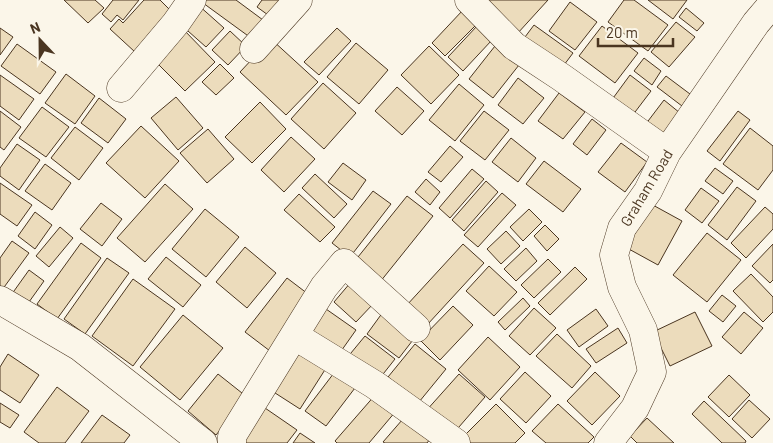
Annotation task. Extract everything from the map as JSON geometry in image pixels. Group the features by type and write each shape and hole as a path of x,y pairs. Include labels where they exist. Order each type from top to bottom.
{"street":[{"path":"121,88 176,23 192,0"},
{"path":"254,49 298,0"},
{"path":"469,0 514,46 668,152"},
{"name":"Graham Road","path":"608,443 635,408 652,372 643,330 622,287 614,255 622,228 648,191 668,152 756,23 773,3"},
{"path":"232,443 232,436 324,287 344,263 416,328"},
{"path":"0,300 80,347 203,443"},
{"path":"295,336 375,386 456,443"}],"building":[{"path":"64,0 95,0 104,8 88,23"},
{"path":"113,0 139,0 123,20 117,15 111,22 102,14"},
{"path":"144,0 160,0 173,13 135,52 110,29 119,19 123,23"},
{"path":"205,0 236,0 263,20 251,38 203,3"},
{"path":"262,0 288,0 275,20 257,7"},
{"path":"479,0 548,0 517,34"},
{"path":"624,0 634,0 668,25 648,51 608,22"},
{"path":"648,0 687,0 673,19"},
{"path":"570,2 597,22 575,50 549,31"},
{"path":"197,4 224,28 206,47 179,23"},
{"path":"686,8 704,23 697,31 679,17"},
{"path":"463,10 477,24 445,56 432,43"},
{"path":"676,22 695,37 669,67 651,52"},
{"path":"534,25 573,53 561,69 522,41"},
{"path":"477,26 492,40 463,71 448,57"},
{"path":"602,26 638,53 615,83 579,56"},
{"path":"0,28 13,37 0,55"},
{"path":"182,28 215,62 185,91 152,58"},
{"path":"337,28 351,41 319,75 304,62"},
{"path":"230,31 246,46 228,65 212,50"},
{"path":"271,39 318,82 286,115 240,72"},
{"path":"356,43 388,70 359,104 327,77"},
{"path":"17,44 56,72 40,94 1,66"},
{"path":"429,46 459,75 431,104 401,75"},
{"path":"495,46 519,65 493,98 469,79"},
{"path":"644,58 661,71 652,85 634,71"},
{"path":"220,64 234,78 216,95 202,82"},
{"path":"66,74 95,96 75,124 45,103"},
{"path":"0,75 34,99 19,120 0,106"},
{"path":"630,75 651,91 629,120 608,105"},
{"path":"666,76 690,94 682,106 657,87"},
{"path":"518,78 544,98 523,124 498,105"},
{"path":"323,83 356,113 324,149 291,119"},
{"path":"459,84 484,105 455,141 429,120"},
{"path":"397,87 424,111 402,135 375,111"},
{"path":"559,93 585,112 563,139 538,121"},
{"path":"176,97 203,128 178,150 151,118"},
{"path":"99,98 126,119 108,143 81,123"},
{"path":"664,100 680,113 658,141 642,129"},
{"path":"260,102 286,129 252,163 225,137"},
{"path":"42,107 69,127 46,157 19,138"},
{"path":"0,111 21,127 4,150 0,147"},
{"path":"484,111 509,130 485,160 460,141"},
{"path":"738,111 750,120 720,161 707,151"},
{"path":"592,119 606,130 587,155 573,144"},
{"path":"141,126 179,161 145,198 106,163"},
{"path":"75,127 103,148 79,180 51,158"},
{"path":"750,128 773,146 773,170 758,190 723,164"},
{"path":"208,129 234,159 207,183 180,153"},
{"path":"291,137 315,159 284,192 261,170"},
{"path":"511,138 536,158 518,182 492,162"},
{"path":"621,143 647,162 625,192 598,172"},
{"path":"17,144 40,160 19,190 0,176 0,168"},
{"path":"450,146 463,157 441,182 428,172"},
{"path":"544,161 581,189 563,212 526,184"},
{"path":"343,163 366,180 352,200 328,182"},
{"path":"45,164 71,183 52,210 25,191"},
{"path":"715,168 733,181 723,194 705,181"},
{"path":"472,169 484,179 450,218 439,208"},
{"path":"315,174 347,204 334,218 302,188"},
{"path":"426,179 440,192 430,205 415,192"},
{"path":"486,181 498,192 464,231 452,220"},
{"path":"0,183 32,205 17,226 0,214"},
{"path":"165,184 193,209 145,262 117,238"},
{"path":"737,187 756,201 727,240 708,225"},
{"path":"701,188 719,201 702,223 685,210"},
{"path":"373,191 391,204 350,257 332,243"},
{"path":"502,193 516,205 478,247 464,235"},
{"path":"299,194 335,227 320,242 284,210"},
{"path":"407,196 433,216 380,282 354,262"},
{"path":"101,203 122,219 102,246 80,229"},
{"path":"651,204 682,221 658,265 627,248"},
{"path":"765,207 773,214 773,229 746,258 731,243"},
{"path":"205,209 239,237 206,277 172,249"},
{"path":"529,209 542,222 523,241 510,227"},
{"path":"35,212 52,225 35,249 18,236"},
{"path":"545,225 559,239 547,251 534,236"},
{"path":"60,227 73,238 49,267 36,256"},
{"path":"506,231 520,246 501,264 487,249"},
{"path":"707,233 741,260 707,302 673,275"},
{"path":"12,241 29,253 2,290 0,289 0,258"},
{"path":"81,243 101,258 57,319 37,304"},
{"path":"463,244 484,263 427,325 406,306"},
{"path":"773,244 773,280 770,283 752,266"},
{"path":"245,247 276,273 247,308 216,282"},
{"path":"526,248 537,261 516,281 504,269"},
{"path":"166,257 201,285 183,307 148,279"},
{"path":"107,258 129,273 85,334 64,319"},
{"path":"548,259 561,272 534,298 521,285"},
{"path":"489,266 517,292 494,316 466,291"},
{"path":"575,267 587,279 550,315 538,303"},
{"path":"29,270 44,281 24,309 9,298"},
{"path":"751,274 773,297 773,312 763,322 733,291"},
{"path":"287,278 312,297 270,351 245,332"},
{"path":"133,279 175,309 133,366 92,336"},
{"path":"351,282 374,303 356,322 334,302"},
{"path":"722,295 736,306 723,322 709,311"},
{"path":"523,298 530,306 505,330 498,322"},
{"path":"453,306 473,325 440,360 420,340"},
{"path":"534,308 556,328 530,355 509,336"},
{"path":"326,309 356,330 339,354 309,333"},
{"path":"596,309 608,326 579,347 567,330"},
{"path":"383,312 416,336 399,358 367,334"},
{"path":"695,312 712,346 670,366 653,332"},
{"path":"744,312 763,328 741,354 722,337"},
{"path":"183,315 223,348 180,400 140,367"},
{"path":"618,328 627,343 596,363 586,349"},
{"path":"557,334 591,366 572,388 536,356"},
{"path":"365,336 395,359 376,383 346,359"},
{"path":"488,337 520,367 490,400 458,370"},
{"path":"415,344 446,369 419,402 388,377"},
{"path":"300,347 328,365 300,409 272,391"},
{"path":"8,354 39,375 20,403 0,390 0,367"},
{"path":"337,369 358,384 326,426 305,411"},
{"path":"525,372 551,396 526,423 500,399"},
{"path":"595,372 620,396 592,425 567,401"},
{"path":"218,374 247,397 216,435 188,411"},
{"path":"459,374 485,397 452,435 425,412"},
{"path":"729,375 750,395 729,417 708,397"},
{"path":"57,387 89,411 65,443 39,443 24,432"},
{"path":"376,394 396,411 369,443 337,443 335,441"},
{"path":"749,400 770,419 752,438 732,419"},
{"path":"704,401 746,441 745,443 722,443 692,414"},
{"path":"0,403 19,415 10,428 0,422"},
{"path":"496,404 525,433 515,443 460,443 459,441"},
{"path":"558,404 594,437 588,443 546,443 532,431"},
{"path":"265,408 297,430 287,443 240,443"},
{"path":"409,412 434,434 427,443 383,442"},
{"path":"102,415 130,435 124,443 81,443"},
{"path":"647,418 674,443 637,443 630,436"},
{"path":"300,433 315,443 293,443"}]}
